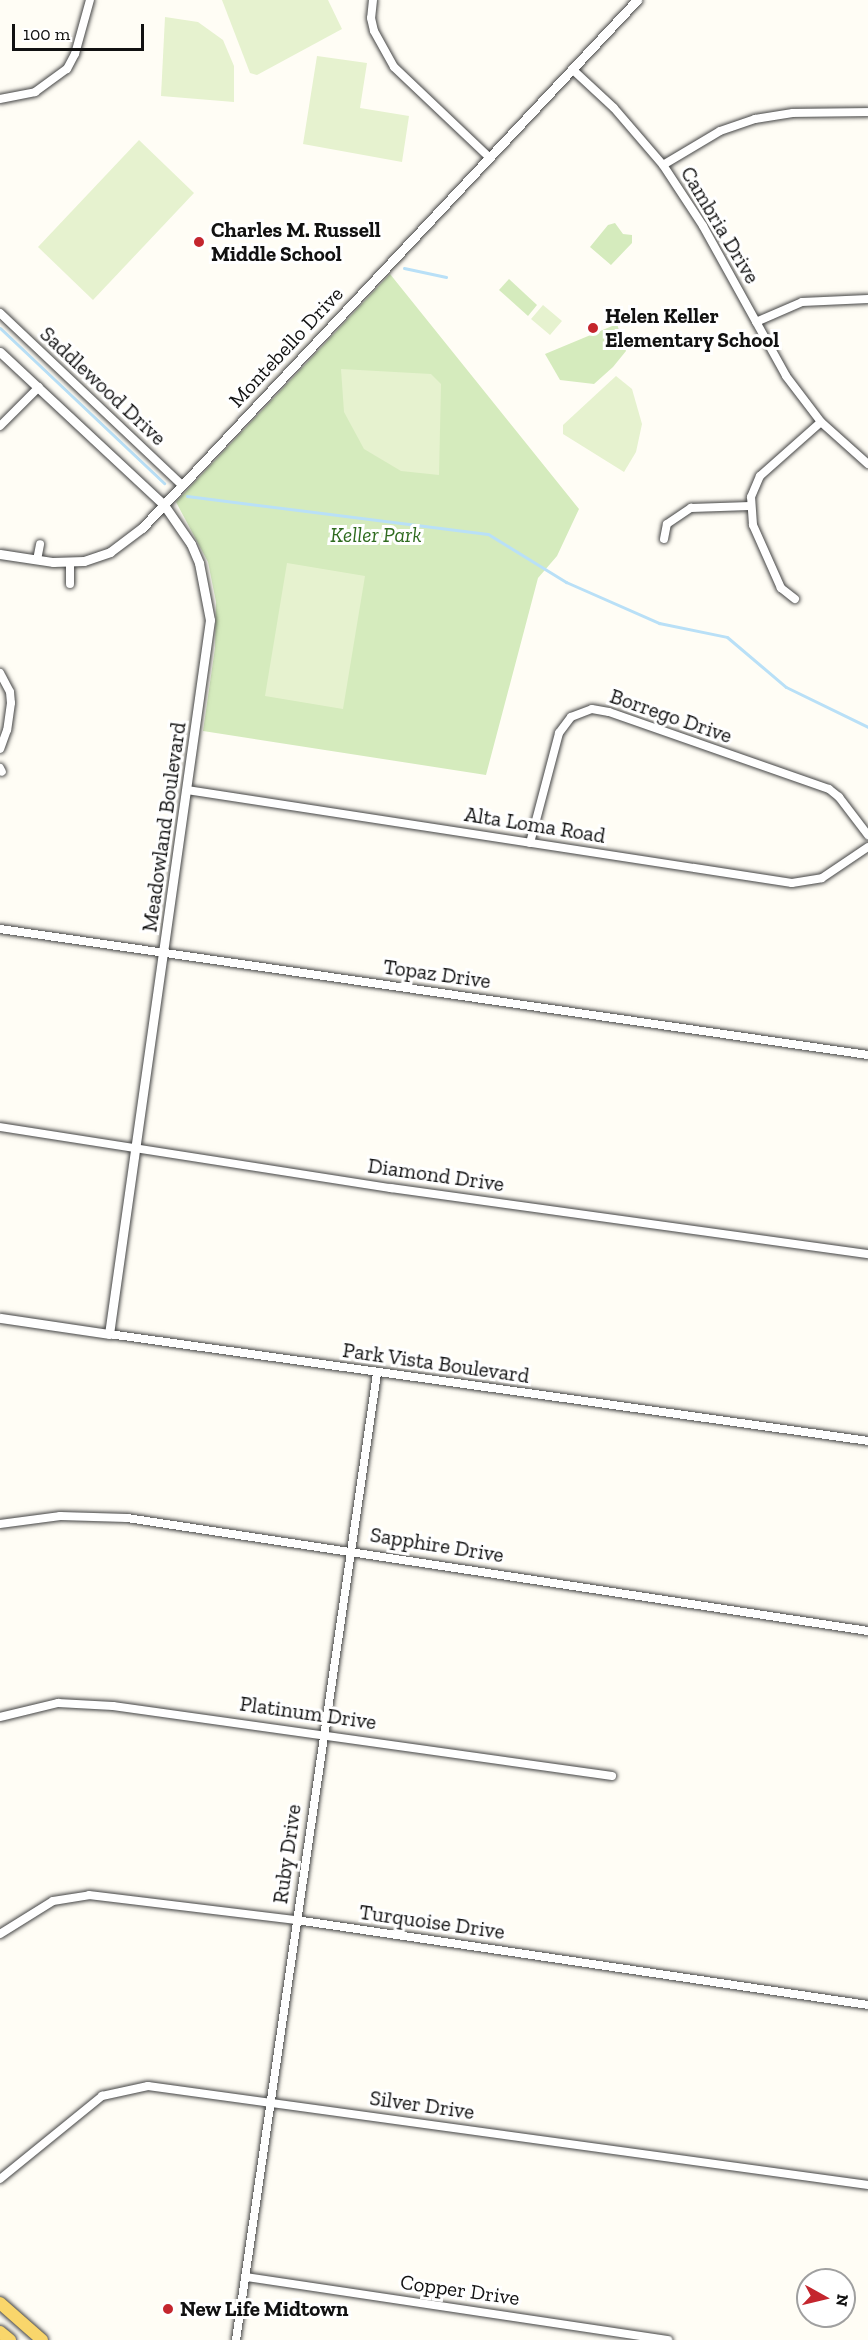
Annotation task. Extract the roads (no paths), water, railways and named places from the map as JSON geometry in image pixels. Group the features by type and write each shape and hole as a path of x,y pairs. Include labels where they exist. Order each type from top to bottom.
{"main road":[{"path":"0,2303 42,2340"},
{"path":"0,2332 10,2340"}],"street":[{"path":"0,99 35,92 67,69 75,54 90,0"},
{"path":"373,0 371,18 385,54 405,79 489,157"},
{"name":"Montebello Drive","path":"0,554 70,563 110,552 164,505 637,0"},
{"name":"Cambria Drive","path":"572,69 614,108 663,165 704,226 786,376 820,422 868,464"},
{"path":"663,165 720,131 755,119 793,113 868,112"},
{"path":"756,322 802,302 868,299"},
{"name":"Saddlewood Drive","path":"0,313 182,485"},
{"name":"Meadowland Boulevard","path":"0,352 164,505 191,544 209,601 209,639 109,1334"},
{"path":"0,426 39,387"},
{"path":"795,599 781,588 753,525 750,506 760,476 820,422"},
{"path":"663,539 667,524 691,508 750,506"},
{"path":"37,560 40,544"},
{"path":"70,563 70,584"},
{"path":"0,673 10,692 11,703 8,730 0,749"},
{"name":"Borrego Drive","path":"530,843 559,733 571,717 592,710 609,712 829,789 839,797 868,835"},
{"name":"Alta Loma Road","path":"187,790 803,883 833,873 868,847"},
{"name":"Topaz Drive","path":"0,929 868,1055"},
{"name":"Diamond Drive","path":"0,1126 391,1188 868,1254"},
{"name":"Park Vista Boulevard","path":"0,1318 868,1441"},
{"name":"Ruby Drive","path":"236,2340 322,1732 377,1373"},
{"name":"Sapphire Drive","path":"0,1524 101,1516 350,1550 868,1630"},
{"name":"Platinum Drive","path":"0,1717 33,1707 81,1703 322,1732 612,1776"},
{"name":"Turquoise Drive","path":"0,1934 53,1901 89,1895 296,1920 868,2006"},
{"name":"Silver Drive","path":"0,2179 88,2106 114,2091 148,2086 271,2101 868,2185"},
{"name":"Copper Drive","path":"246,2277 668,2340"}],"waterway":[{"path":"404,268 446,277"},
{"path":"0,328 164,483"},
{"path":"187,496 488,534 566,582 659,623 727,637 786,687 868,727"}],"place":[{"name":"Charles M. Russell Middle School","path":"199,242"},
{"name":"Helen Keller Elementary School","path":"593,328"},
{"name":"New Life Midtown","path":"168,2309"}],"park label":[{"name":"Keller Park","path":"376,535"}]}
